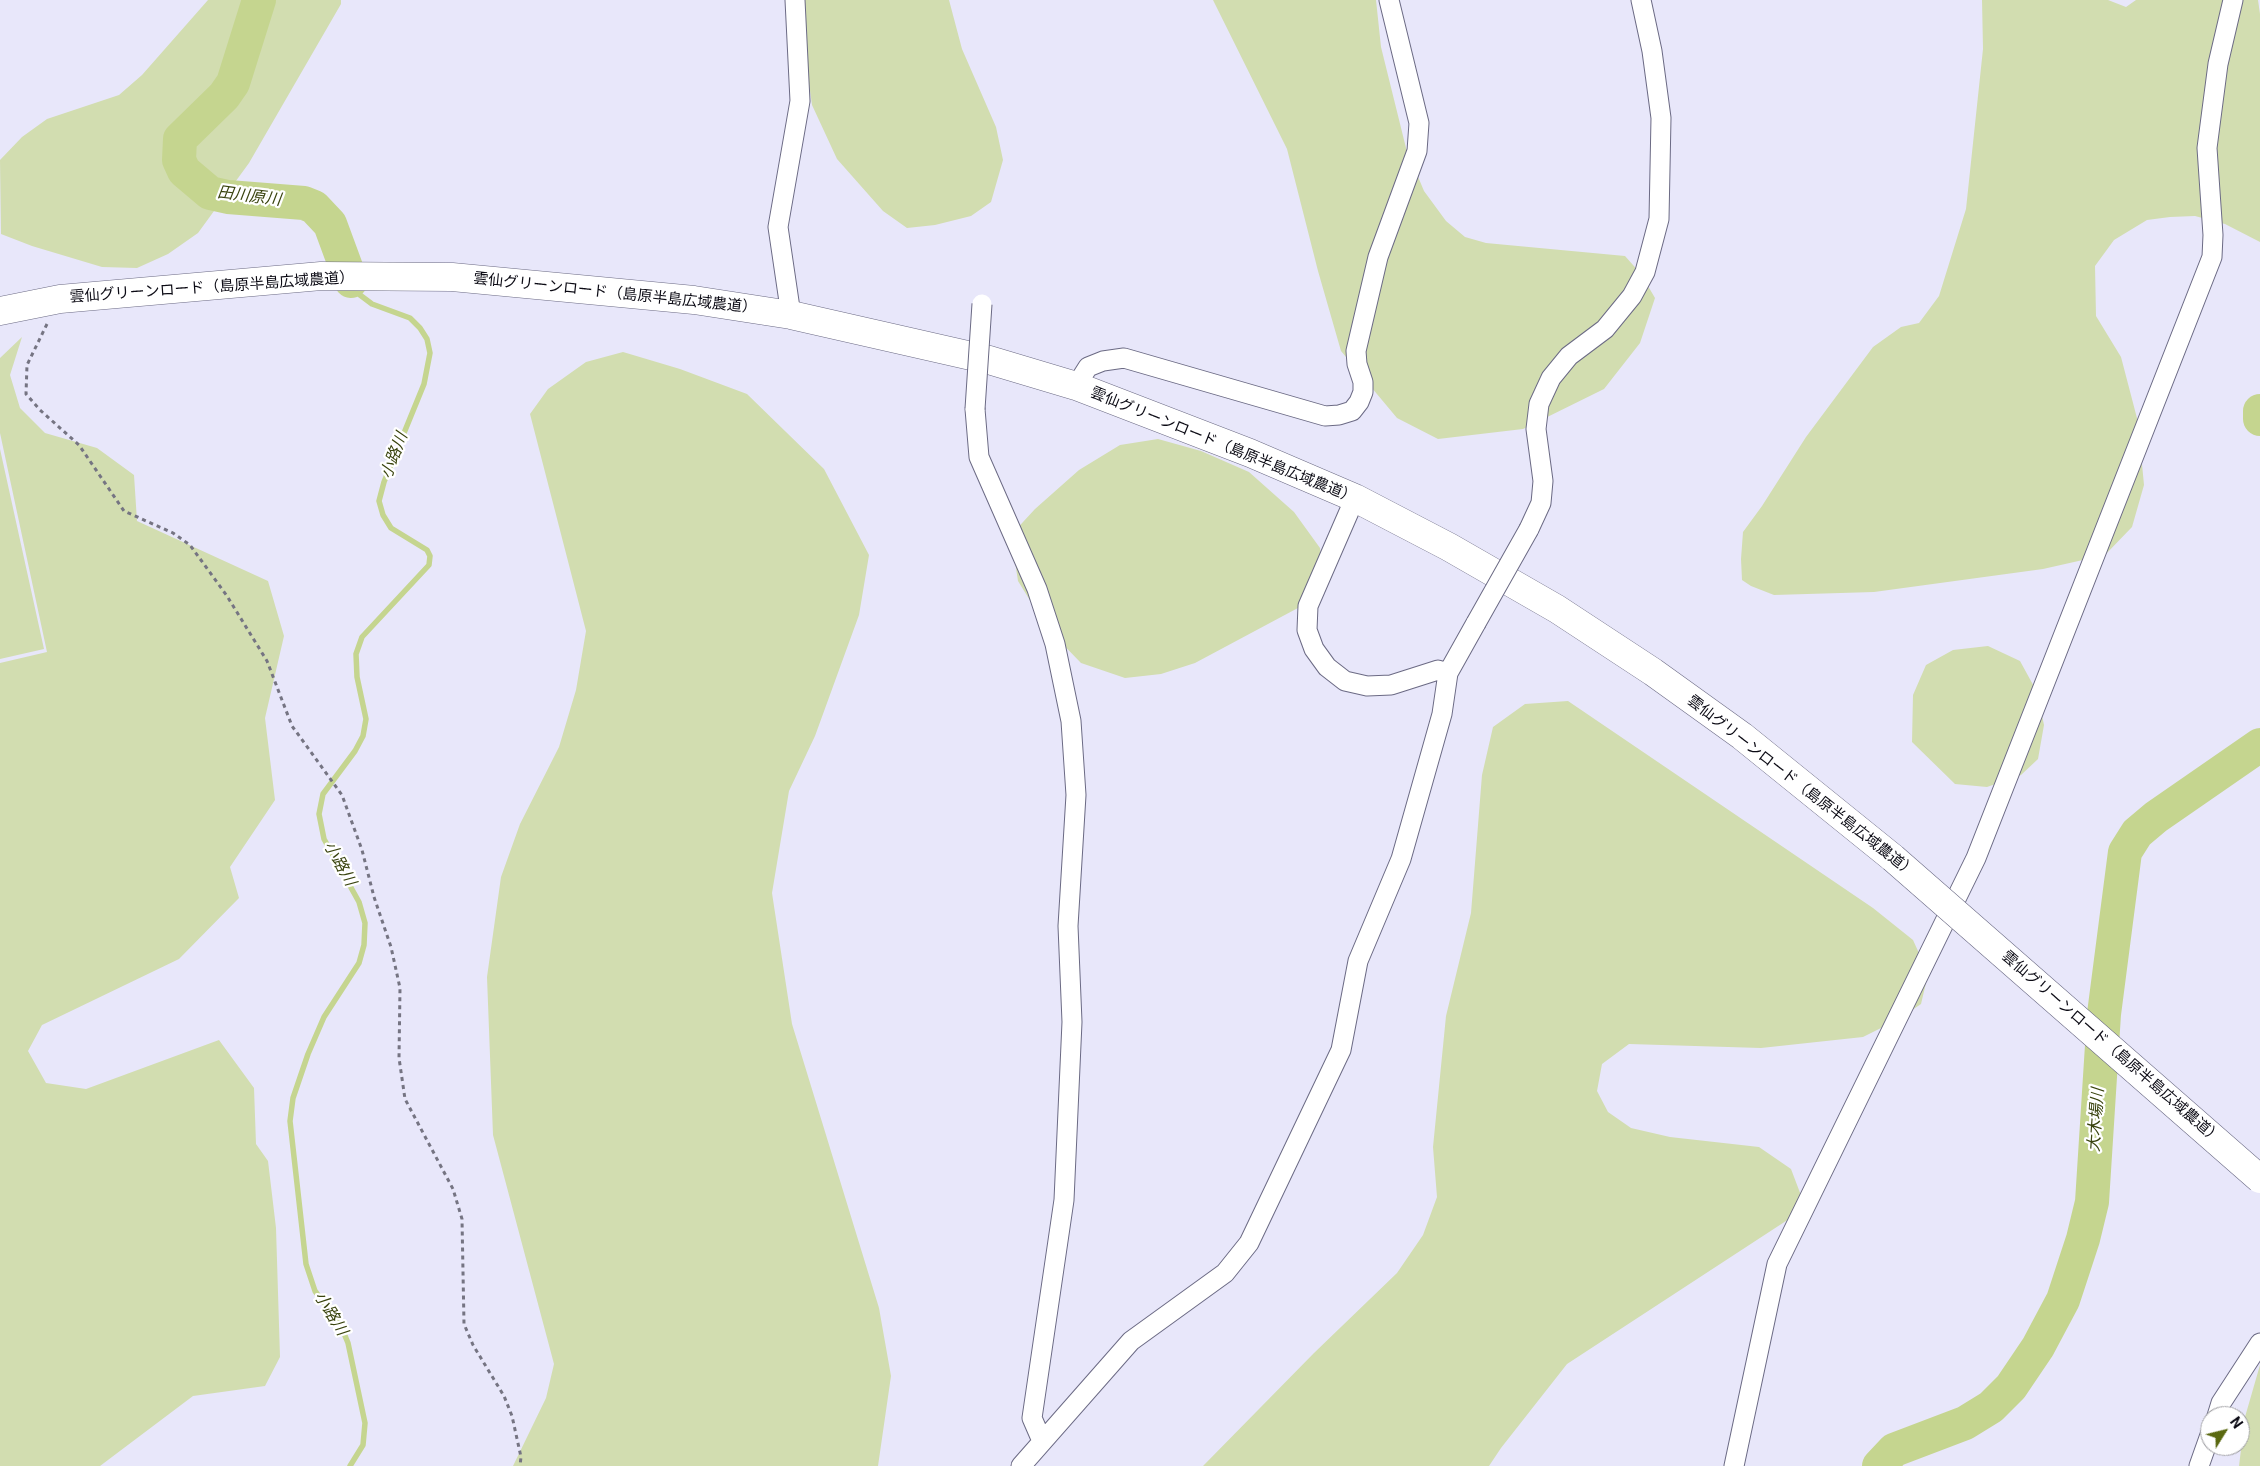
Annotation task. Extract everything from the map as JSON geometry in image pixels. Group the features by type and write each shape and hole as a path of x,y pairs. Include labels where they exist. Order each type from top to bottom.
{"street":[{"path":"791,315 778,227 800,101 795,0"},
{"path":"1076,386 1088,367 1104,361 1124,358 1325,416 1339,415 1352,411 1359,402 1363,392 1356,351 1378,257 1417,151 1419,123 1389,0"},
{"path":"1021,1466 1131,1341 1225,1274 1249,1243 1341,1050 1358,960 1401,859 1442,714 1448,673 1529,529 1541,504 1542,488 1536,429 1540,404 1551,378 1569,356 1605,329 1632,296 1645,272 1659,219 1661,118 1652,51 1641,0"},
{"path":"1734,1466 1777,1264 1976,858 2212,258 2213,235 2207,148 2218,64 2233,0"},
{"name":"雲仙グリーンロード（島原半島広域農道）","path":"0,311 60,299 321,276 452,277 694,300 791,315 989,360 1076,386 1250,453 1355,498 1558,609 1653,672 1742,736 1892,858 2260,1179"},
{"path":"982,304 975,409 980,457 1037,589 1055,644 1071,721 1076,795 1068,926 1072,1022 1064,1200 1032,1418 1042,1441"},
{"path":"1355,498 1308,606 1307,630 1314,649 1327,667 1344,681 1367,686 1392,685 1438,670 1448,673"},
{"path":"2220,1406 2260,1343"}],"path":[{"path":"60,299 27,365 26,394 40,410 78,445 124,511 173,532 190,545 227,596 267,661 292,726 342,795 362,850 374,897 391,947 398,980 399,1058 405,1099 453,1189 462,1219 464,1324 473,1345 504,1396 512,1416 521,1457 520,1466"}],"green space":[{"path":"208,0 341,0 341,4 249,163 198,233 168,254 137,268 102,267 32,246 1,234 0,160 22,137 47,119 119,95 142,75"},
{"path":"804,0 949,0 962,49 996,127 1003,160 991,202 971,216 935,225 907,228 883,211 837,159 812,105 804,47"},
{"path":"1213,0 1376,0 1381,47 1406,148 1424,191 1446,221 1465,237 1486,243 1625,256 1641,274 1655,298 1640,343 1604,389 1523,429 1438,439 1397,418 1341,351 1318,271 1287,149"},
{"path":"1982,0 2108,0 2126,7 2136,0 2258,0 2260,14 2260,242 2225,224 2195,216 2147,220 2114,240 2095,266 2096,316 2121,357 2138,422 2144,485 2132,527 2105,555 2043,569 1874,592 1774,595 1751,586 1742,580 1743,532 1806,437 1873,347 1901,327 1919,323 1939,296 1966,209 1983,49"},
{"path":"22,337 10,375 20,408 45,433 97,448 134,475 137,521 268,581 284,636 265,718 275,800 230,867 239,898 179,959 42,1025 28,1051 46,1083 86,1089 219,1040 254,1088 256,1144 268,1161 276,1228 280,1357 265,1386 193,1396 100,1466 0,1466 0,663 47,652 0,433 0,358"},
{"path":"623,352 680,369 747,394 824,469 869,555 859,615 815,736 789,791 772,893 792,1024 879,1308 891,1376 878,1466 513,1466 546,1398 554,1364 493,1135 487,977 501,877 520,824 559,747 576,690 586,631 530,414 548,389 586,362"},
{"path":"1158,439 1201,451 1249,472 1294,512 1320,548 1324,583 1311,601 1195,663 1161,674 1125,678 1081,663 1047,628 1018,581 1011,535 1035,509 1079,470 1120,445"},
{"path":"0,449 44,649 0,659"},
{"path":"1988,646 2020,661 2037,692 2044,725 2038,759 2021,775 1987,787 1955,784 1912,742 1913,695 1926,665 1953,650"},
{"path":"1568,701 1873,908 1913,940 1923,962 1926,983 1921,1004 1899,1019 1863,1037 1761,1048 1629,1044 1602,1064 1597,1091 1608,1112 1631,1128 1670,1137 1759,1147 1791,1169 1802,1198 1789,1219 1567,1364 1489,1466 1203,1466 1314,1353 1397,1273 1423,1235 1437,1197 1433,1147 1446,1016 1471,913 1482,775 1493,727 1525,704"},
{"path":"2260,1365 2260,1466 2239,1466 2240,1456 2250,1456 2250,1406 2248,1406"}],"waterway":[{"name":"田川原川","path":"259,0 233,83 224,96 180,139 179,160 184,171 210,193 228,197 304,203 314,207 330,224 351,281"},
{"name":"小路川","path":"350,1466 363,1445 365,1423 348,1343 341,1326 315,1291 306,1264 290,1121 293,1098 308,1054 324,1017 359,963 364,945 365,923 359,902 324,839 319,814 323,794 355,751 363,736 366,719 357,677 356,654 362,637 429,565 430,556 427,550 391,528 383,515 379,501 384,482 424,384 430,353 427,339 410,318 372,304 360,295 353,284"},
{"name":"大木場川","path":"2260,411 2260,419"},
{"name":"大木場川","path":"1879,1466 1894,1450 1965,1423 1991,1407 2011,1387 2038,1347 2063,1300 2083,1239 2092,1202 2104,1014 2125,852 2137,833 2156,817 2260,745"}]}
